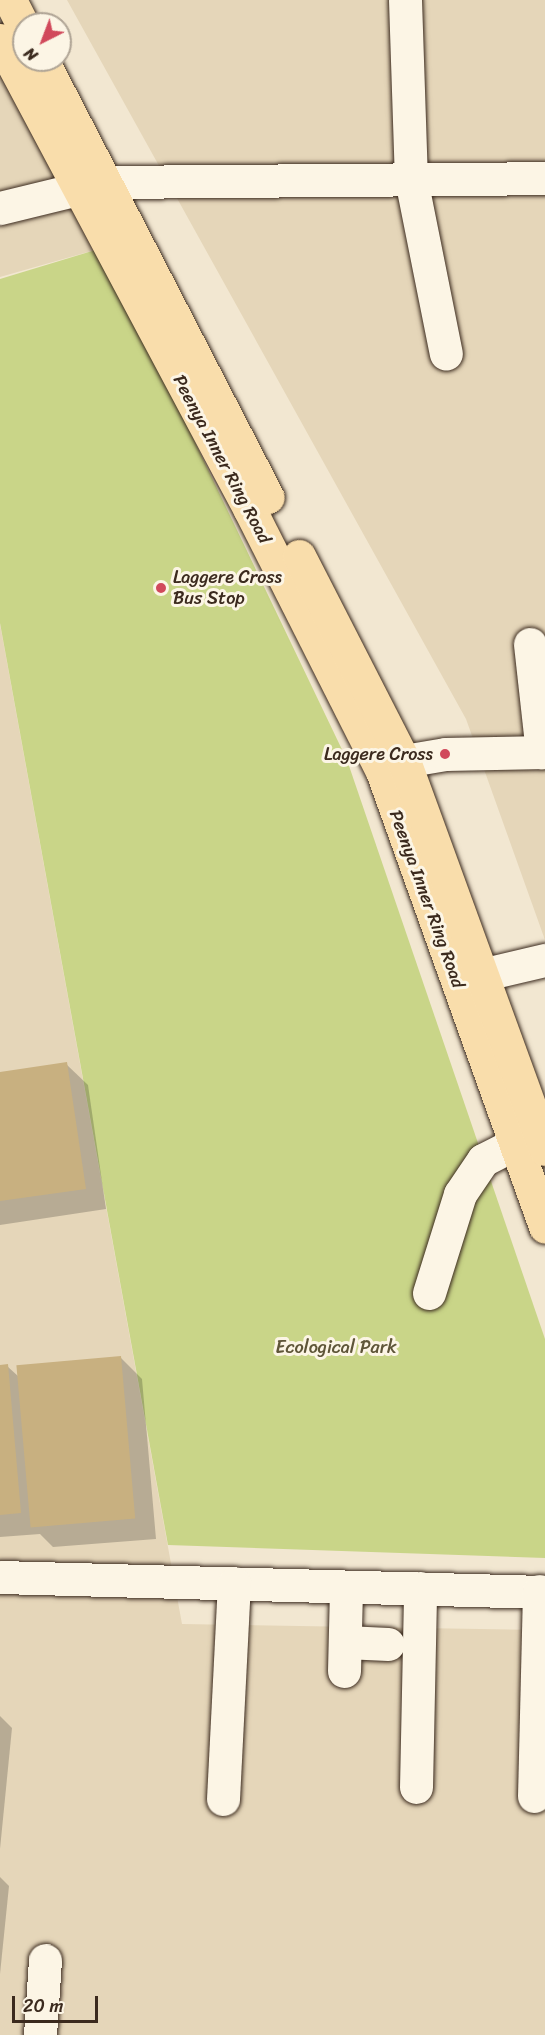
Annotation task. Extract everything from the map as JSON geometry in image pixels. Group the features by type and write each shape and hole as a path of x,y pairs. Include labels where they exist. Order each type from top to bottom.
{"main road":[{"name":"Peenya Inner Ring Road","path":"0,40 93,184"},
{"name":"Peenya Inner Ring Road","path":"47,72 93,184 393,766 482,975 536,1138 545,1227"},
{"name":"Peenya Inner Ring Road","path":"393,766 536,1138"}],"street":[{"path":"405,0 411,179 446,354"},
{"path":"0,208 93,184 545,178"},
{"path":"393,766 445,754 543,752 530,644"},
{"path":"482,975 545,960"},
{"path":"429,1293 460,1194 483,1160 536,1138"},
{"path":"0,1577 542,1592 534,1796"},
{"path":"223,1799 234,1583"},
{"path":"346,1587 344,1656 388,1644"},
{"path":"416,1787 420,1588"},
{"path":"40,2035 45,1960"}],"shaded area":[{"path":"67,0 545,0 545,940 466,719"},
{"path":"0,64 102,248 0,277"},
{"path":"0,624 182,1624 545,1630 545,2035 0,2035"}],"green space":[{"name":"Ecological Park","path":"102,248 347,760 545,1339 545,1558 168,1545 0,623 0,279"}],"building":[{"path":"67,1062 86,1189 0,1201 0,1072"},
{"path":"121,1356 135,1518 31,1528 16,1365"},
{"path":"8,1364 21,1513 0,1515 0,1365"}],"place":[{"name":"Laggere Cross Bus Stop","path":"161,588"},
{"name":"Laggere Cross","path":"445,754"}]}
